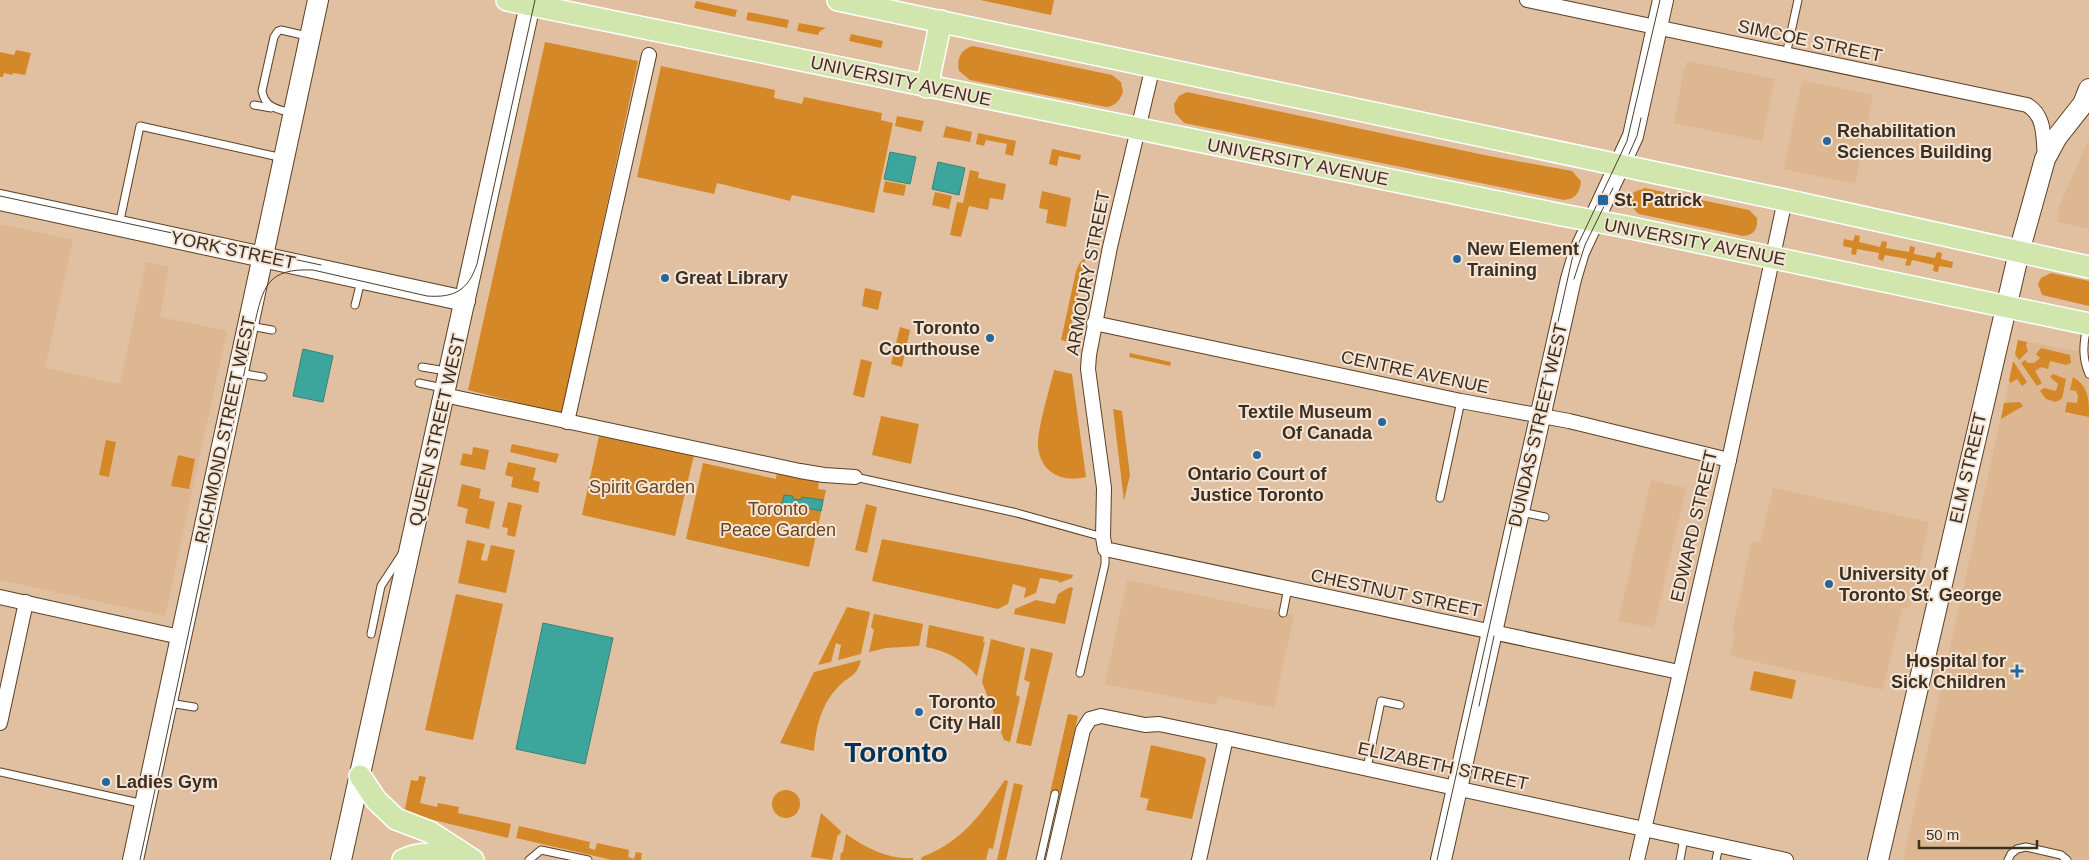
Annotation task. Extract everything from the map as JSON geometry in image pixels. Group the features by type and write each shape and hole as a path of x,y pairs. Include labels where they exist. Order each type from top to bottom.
{"main road":[{"name":"RICHMOND STREET WEST","path":"133,860 236,372 284,158 285,111 310,36 318,0"},
{"name":"UNIVERSITY AVENUE","path":"507,0 531,2 927,87 1772,257 2088,324"},
{"path":"838,0 1785,200 2089,268"},
{"name":"DUNDAS STREET WEST","path":"1441,860 1576,258 1633,136 1663,0"},
{"name":"QUEEN STREET WEST","path":"342,860 531,2"},
{"path":"927,87 941,21"},
{"name":"ELM STREET","path":"1878,860 2019,252 2045,159 2057,138 2083,104 2089,90"},
{"name":"YORK STREET","path":"0,200 465,301"},
{"path":"360,776 376,800 396,819 430,832 472,860"},
{"path":"403,860 421,854 439,854 472,860"}],"street":[{"name":"SIMCOE STREET","path":"1527,0 2027,105 2032,108 2042,122 2045,159"},
{"path":"567,422 649,55"},
{"name":"ARMOURY STREET","path":"1104,543 1104,488 1088,369 1094,323 1152,66"},
{"name":"EDWARD STREET","path":"1637,860 1729,460 1785,200"},
{"name":"CENTRE AVENUE","path":"1094,323 1460,401 1569,421 1729,460"},
{"path":"446,385 567,422 816,474 854,477"},
{"name":"CHESTNUT STREET","path":"1104,543 1288,588 1679,672"},
{"path":"0,597 180,637"},
{"path":"0,723 26,602"},
{"name":"ELIZABETH STREET","path":"1053,860 1082,730 1090,719 1101,716 1145,725 1159,724 1226,738 1786,860"},
{"path":"1199,860 1226,738"}],"lane":[{"path":"1786,55 1798,0"},
{"path":"272,28 310,36"},
{"path":"282,30 274,37 262,91 268,106 285,111"},
{"path":"254,105 285,111"},
{"path":"119,225 140,126 284,158"},
{"path":"355,305 361,278"},
{"path":"2088,324 2083,346 2083,362 2089,374"},
{"path":"247,325 272,330"},
{"path":"422,367 446,385"},
{"path":"236,372 263,378"},
{"path":"419,383 446,385"},
{"path":"1440,498 1460,401"},
{"path":"854,477 1017,513 1104,543 1105,564 1080,673"},
{"path":"1519,511 1545,517"},
{"path":"371,634 381,586 413,537"},
{"path":"1283,613 1288,588"},
{"path":"1367,768 1380,701 1400,705"},
{"path":"166,703 194,707"},
{"path":"0,772 145,804"},
{"path":"1040,860 1055,794"},
{"path":"1680,860 1684,838"},
{"path":"1716,860 1719,846"},
{"path":"2008,860 2017,848 2026,847 2061,854 2066,860"},
{"path":"529,860 541,850 588,860"}],"shaded area":[{"path":"1687,61 1775,79 1762,141 1674,123"},
{"name":"Rehabilitation Sciences Building","path":"1802,80 1873,95 1855,184 1784,169"},
{"path":"2089,139 2089,229 2057,222 2059,206"},
{"path":"0,224 73,240 45,368 120,384 146,262 169,267 160,317 227,331 165,616 0,580"},
{"name":"Hospital for Sick Children","path":"2018,340 2089,353 2089,860 1903,860"},
{"path":"1651,480 1686,488 1654,628 1618,621"},
{"name":"University of Toronto St. George","path":"1773,488 1929,522 1910,609 1902,608 1883,690 1730,656 1735,633 1732,632 1752,541 1760,543"},
{"path":"1127,580 1294,615 1274,708 1218,696 1216,705 1105,684"}],"green space":[{"path":"980,0 1054,0 1051,15"},
{"path":"696,1 737,10 735,17 694,8"},
{"path":"748,12 789,20 787,28 746,20"},
{"path":"799,23 826,28 820,31 818,35 797,31"},
{"path":"851,34 883,41 881,48 849,41"},
{"path":"545,42 638,61 562,414 468,390"},
{"path":"973,46 1112,75 1121,82 1123,92 1117,102 1112,106 1106,107 970,80 959,71 958,62 960,55 965,49"},
{"path":"16,50 31,53 25,75 4,73 3,77 0,77 0,52 14,55"},
{"path":"661,66 775,90 774,98 802,104 804,97 882,113 881,120 893,123 874,213 792,195 790,201 717,183 714,194 637,177"},
{"path":"1187,92 1484,155 1572,171 1581,181 1578,192 1564,200 1184,123 1175,113 1174,104 1179,96"},
{"path":"897,116 924,121 921,132 895,126"},
{"path":"946,126 972,132 970,142 943,137"},
{"path":"978,133 1016,141 1013,156 1005,154 1007,144 986,140 984,146 976,144"},
{"path":"1052,149 1081,155 1080,160 1059,156 1057,166 1049,164"},
{"path":"970,170 979,172 978,178 1006,184 1003,200 990,198 988,210 969,206 961,237 950,235 957,202 963,203"},
{"path":"885,181 906,185 904,196 883,192"},
{"path":"1645,188 1749,210 1757,218 1756,228 1753,233 1743,236 1639,214 1633,207 1632,198 1634,192"},
{"path":"1042,191 1071,198 1066,227 1046,223 1048,210 1039,208"},
{"path":"935,192 952,196 949,209 932,205"},
{"path":"1855,235 1860,236 1859,242 1880,247 1882,241 1887,242 1886,248 1909,252 1910,246 1915,247 1914,254 1935,258 1937,252 1942,253 1941,259 1953,262 1952,268 1939,266 1938,272 1933,271 1934,265 1912,260 1910,266 1905,265 1907,259 1885,255 1883,261 1878,259 1879,253 1857,249 1856,255 1851,254 1852,248 1843,246 1844,239 1853,241"},
{"path":"1086,256 1068,342 1061,340 1076,271"},
{"path":"2051,273 2089,281 2089,306 2042,295 2038,284 2041,278"},
{"path":"865,288 882,292 878,310 862,306"},
{"path":"900,327 910,330 902,367 891,364"},
{"path":"2018,340 2027,342 2028,351 2019,360 2015,354"},
{"path":"2041,348 2070,355 2071,363 2066,365 2050,361 2048,369 2041,367 2035,371 2042,383 2037,386 2021,363 2025,360 2028,363 2034,363 2040,358 2036,354"},
{"path":"1130,353 1171,362 1170,366 1129,357"},
{"path":"861,359 872,362 864,398 853,395"},
{"path":"2013,361 2027,382 2022,386 2017,379 2011,383 2009,381"},
{"path":"1054,370 1072,374 1086,477 1069,478 1054,474 1043,463 1040,455 1038,439"},
{"path":"2053,374 2066,379 2062,399 2055,402 2046,399 2040,391 2044,388 2056,391 2058,384 2050,377"},
{"path":"2073,377 2082,385 2087,394 2089,417 2065,412 2067,402 2077,403 2078,396 2076,391 2070,390"},
{"path":"2020,402 2023,406 2001,419 2004,403"},
{"path":"1113,409 1122,411 1130,475 1124,501"},
{"path":"881,416 919,424 911,464 872,455"},
{"name":"Spirit Garden","path":"599,436 694,455 675,536 582,515"},
{"path":"106,440 116,442 109,477 99,475"},
{"path":"512,444 559,454 556,463 510,452"},
{"path":"473,447 489,450 485,470 460,465 463,453 472,455"},
{"path":"178,455 195,459 189,489 171,486"},
{"path":"508,462 536,468 533,480 540,482 538,493 511,487 513,477 505,475"},
{"name":"Toronto Peace Garden","path":"703,463 776,479 777,472 819,482 818,489 826,490 809,567 686,539"},
{"path":"462,484 481,489 479,498 495,502 489,529 465,523 468,509 457,506"},
{"path":"508,502 522,505 515,537 507,535 508,528 502,527"},
{"path":"866,504 877,507 867,553 855,550"},
{"path":"882,539 1073,575 1072,578 1059,583 1059,581 1040,578 1036,593 1024,598 1026,588 1013,584 1008,604 998,609 872,581"},
{"path":"467,540 485,544 481,560 487,561 491,545 515,550 506,593 458,583"},
{"path":"1070,587 1073,588 1065,624 1014,614 1015,609 1036,600 1055,604 1058,594"},
{"path":"456,594 503,604 473,740 425,730"},
{"path":"847,607 870,612 861,654 838,660 841,645 836,643 831,662 818,665"},
{"path":"874,614 923,624 919,646 886,648 869,652 874,630 871,627"},
{"path":"929,625 984,637 983,642 985,642 977,676 954,657 926,647"},
{"path":"991,639 1025,648 1016,695 1020,697 1010,742 1004,740 982,682"},
{"path":"1031,648 1053,653 1031,746 1016,743 1030,682 1024,680"},
{"path":"861,660 855,673 839,686 828,700 820,716 814,751 780,743 814,672"},
{"path":"1754,671 1796,680 1792,699 1750,690"},
{"path":"1068,714 1078,716 1060,795 1050,793"},
{"path":"1151,745 1204,757 1206,760 1192,819 1146,810 1149,799 1140,797"},
{"path":"419,776 426,777 420,803 437,807 438,803 459,807 458,813 511,824 508,838 404,813 411,780 418,781"},
{"path":"1005,780 1008,781 993,849 989,848 986,860 921,860 922,857 936,851 960,835 988,804"},
{"path":"1014,783 1023,785 1006,860 997,860"},
{"path":"786,790 796,794 800,804 796,814 786,818 776,814 772,804 776,794"},
{"path":"821,813 841,831 840,835 838,834 832,860 811,857"},
{"path":"519,826 590,842 589,848 595,850 597,843 629,850 628,857 634,859 636,852 642,853 641,860 612,860 516,838"},
{"path":"846,834 878,852 895,857 913,858 913,860 840,860"}],"water":[{"path":"890,152 916,157 910,184 884,179"},
{"path":"938,162 965,168 959,195 932,189"},
{"path":"303,349 333,356 323,402 293,396"},
{"path":"784,495 793,496 793,499 801,500 802,497 823,500 821,511 782,503"},
{"path":"543,623 613,638 585,764 516,749"}],"tram line":[{"path":"140,860 254,327 264,290 276,276 298,270 313,270 427,296 453,294 465,286 477,264 535,0"},
{"path":"1437,860 1573,255 1627,141 1660,0"},
{"path":"1629,154 1637,136 1641,118"},
{"path":"1574,279 1585,245 1613,188"},
{"path":"0,196 321,265"},
{"path":"1479,706 1494,636"}],"place":[{"name":"Rehabilitation Sciences Building","path":"1827,141"},
{"name":"St. Patrick","path":"1603,200"},
{"name":"New Element Training","path":"1457,259"},
{"name":"Great Library","path":"665,278"},
{"name":"Toronto Courthouse","path":"990,338"},
{"name":"Textile Museum Of Canada","path":"1382,422"},
{"name":"Ontario Court of Justice Toronto","path":"1257,455"},
{"name":"University of Toronto St. George","path":"1829,584"},
{"name":"Hospital for Sick Children","path":"2017,671"},
{"name":"Toronto City Hall","path":"919,712"},
{"name":"Ladies Gym","path":"106,782"}],"district":[{"name":"Toronto","path":"896,752"}]}
